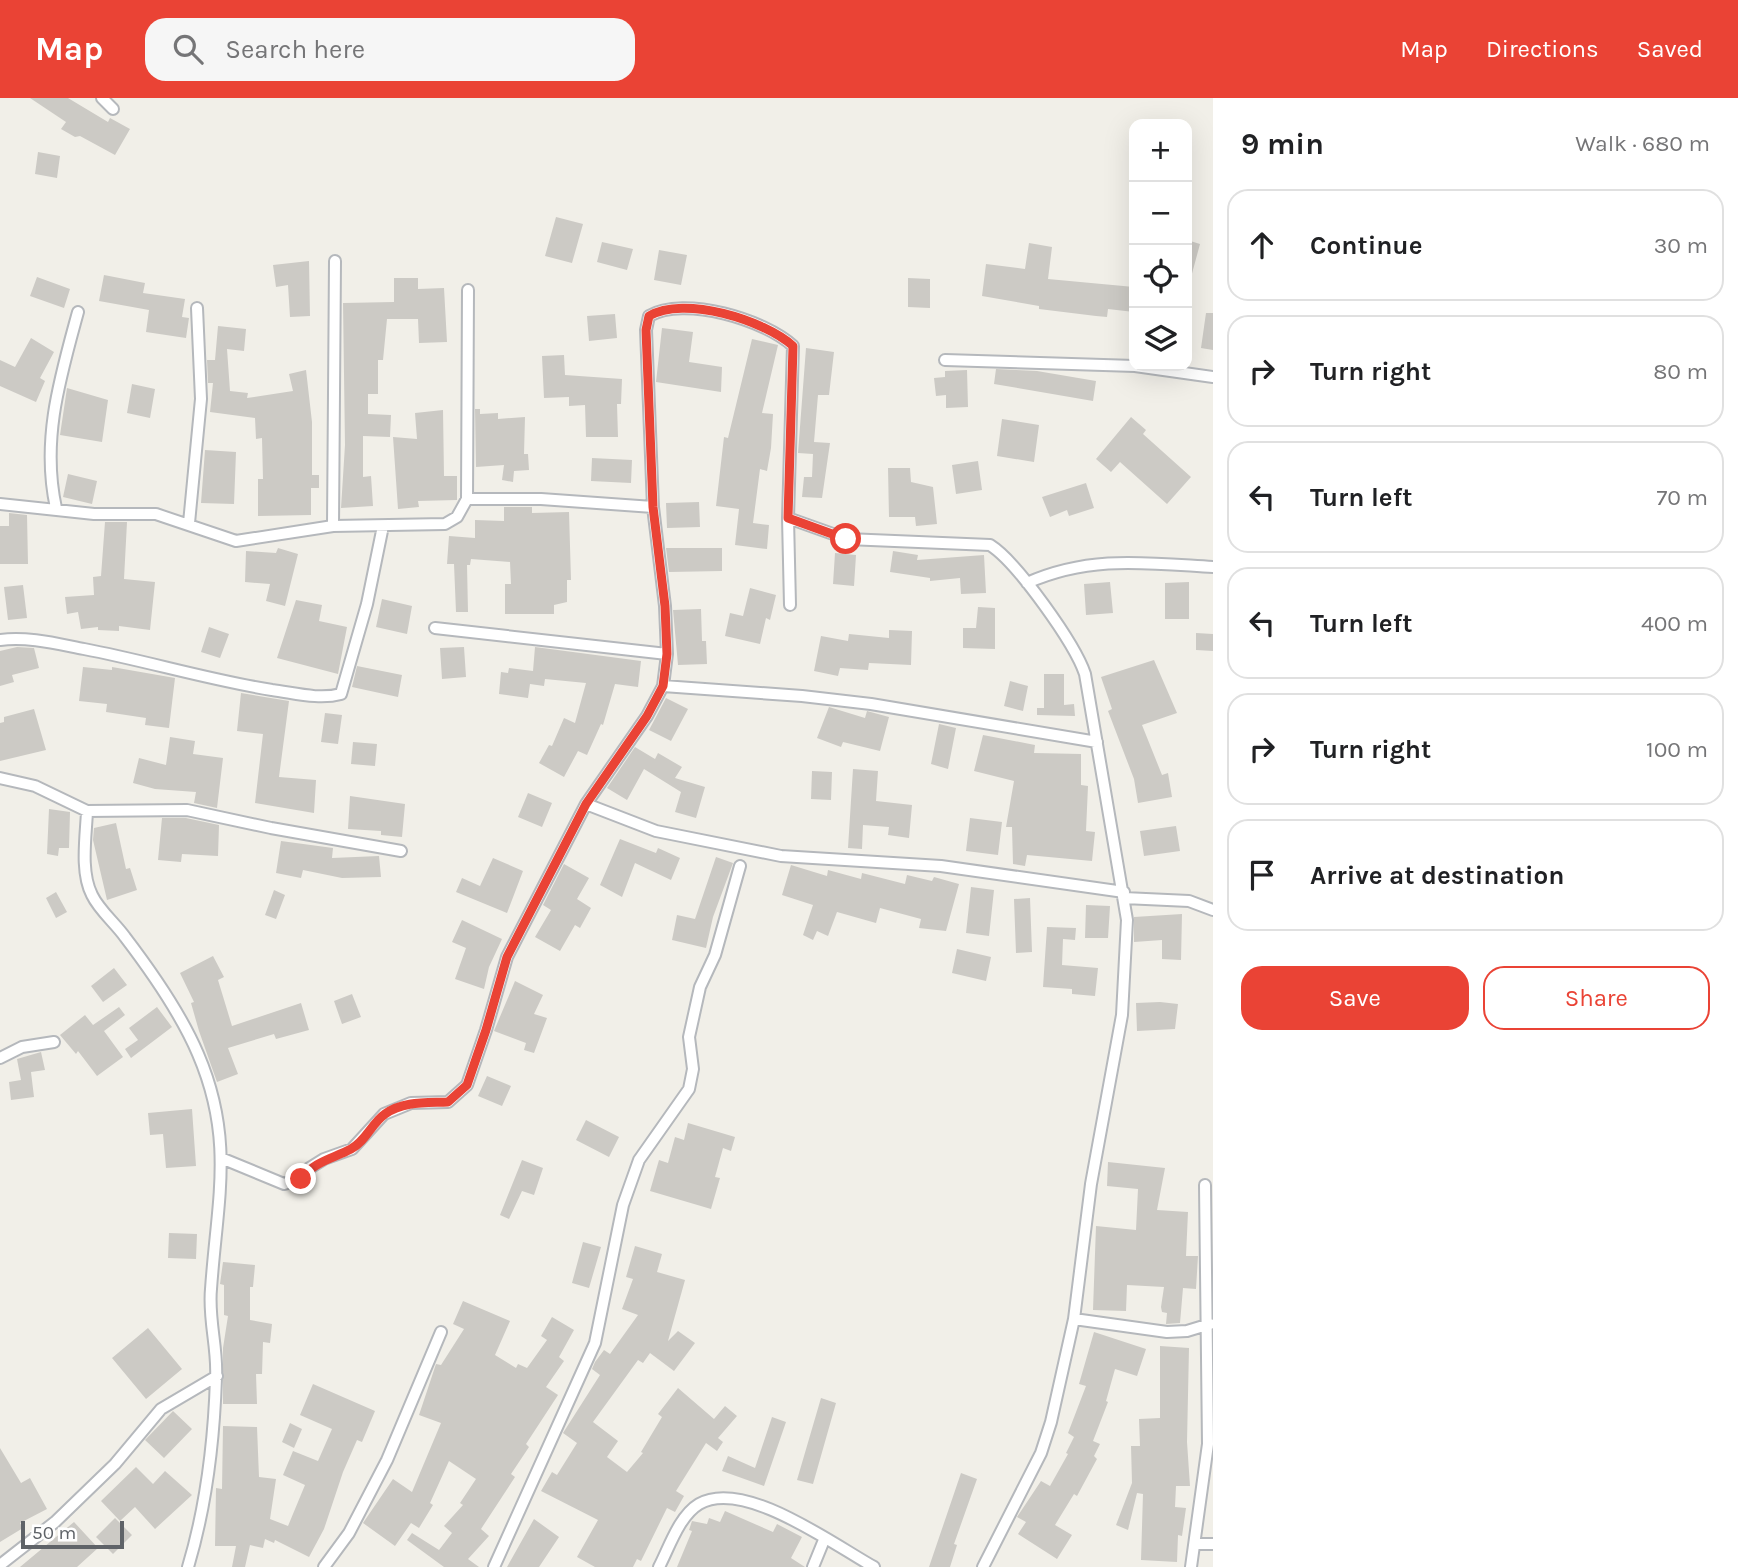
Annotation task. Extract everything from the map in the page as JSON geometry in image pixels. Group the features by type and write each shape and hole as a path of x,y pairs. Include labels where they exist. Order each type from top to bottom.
{"street":[{"path":"102,98 113,108"},
{"path":"333,526 335,261"},
{"path":"0,504 94,514 156,514 236,541 333,526 444,524 457,517 467,499 468,290"},
{"path":"221,1158 284,1184 301,1179 309,1169 324,1159 352,1149 384,1114 411,1103 448,1102 467,1085 507,957 586,804 647,716 663,686 667,654 653,507 646,330 649,316 672,307 741,318 784,337 793,346 788,518 790,605"},
{"path":"189,523 201,398 197,308"},
{"path":"56,508 49,466 52,415 78,312"},
{"path":"945,360 1135,366 1213,377"},
{"path":"467,499 541,499 653,507"},
{"path":"788,518 846,539 982,543 1002,554 1027,583 1082,666 1097,742 1124,895 1127,946 1122,1014 1091,1184 1074,1319 1051,1422 1041,1453 983,1567"},
{"path":"0,640 12,638 59,644 239,684 301,694 328,697 341,694 367,604 383,526"},
{"path":"1027,583 1083,564 1142,562 1213,567"},
{"path":"435,628 667,654"},
{"path":"663,686 843,701 1097,742"},
{"path":"0,778 35,786 87,811 187,810 271,828 401,850"},
{"path":"586,804 656,831 781,856 941,866 1124,895 1189,901 1213,910"},
{"path":"87,811 86,877 92,896 127,939 197,1051 213,1094 222,1180 211,1289 210,1328 217,1376 204,1494 188,1567"},
{"path":"494,1567 594,1343 623,1205 639,1160 689,1089 693,1069 689,1037 700,986 715,955 740,866"},
{"path":"0,1058 22,1047 54,1042"},
{"path":"1191,1567 1208,1444 1210,1324 1205,1185"},
{"path":"1074,1319 1167,1332 1187,1331 1210,1324"},
{"path":"324,1567 349,1533 387,1460 442,1332"},
{"path":"0,1565 55,1522 115,1464 161,1409 217,1376"},
{"path":"659,1567 684,1520 698,1505 716,1498 735,1498 789,1517 874,1567"},
{"path":"813,1567 824,1540"},
{"path":"1195,1544 1213,1544"}],"building":[{"path":"30,98 68,98 108,122 110,118 130,129 115,155 61,129 66,122"},
{"path":"38,152 60,156 57,178 35,174"},
{"path":"556,217 583,224 572,263 545,256"},
{"path":"602,242 633,249 627,270 597,262"},
{"path":"1192,242 1200,244 1192,274"},
{"path":"1029,243 1052,247 1048,279 1129,287 1129,311 1108,309 1107,317 1096,316 1039,309 1039,306 982,296 986,264 1025,269"},
{"path":"659,250 687,255 681,285 654,280"},
{"path":"309,261 310,316 290,317 288,285 276,287 273,265"},
{"path":"104,275 145,283 143,293 185,299 182,317 189,318 186,338 146,332 149,310 99,301"},
{"path":"37,277 70,289 64,308 30,296"},
{"path":"394,278 418,278 418,289 444,288 447,342 419,343 418,319 387,319 383,360 378,360 378,394 368,394 368,414 391,415 390,437 363,436 363,477 371,476 373,506 341,508 345,445 343,303 394,302"},
{"path":"908,278 930,279 930,308 908,307"},
{"path":"1206,313 1213,313 1213,350 1201,348"},
{"path":"615,314 617,338 589,341 587,316"},
{"path":"218,326 246,329 244,351 227,349 230,391 248,393 247,398 293,391 289,374 306,370 312,422 312,475 319,475 319,488 311,488 311,515 258,516 258,479 263,479 262,438 256,439 255,418 210,412 213,383 208,383 207,360 215,360"},
{"path":"662,328 693,332 689,362 722,367 721,392 656,382"},
{"path":"31,338 54,352 40,378 45,381 36,402 0,386 0,360 15,367"},
{"path":"752,339 778,345 762,413 773,414 771,448 767,471 760,469 753,523 769,525 767,549 735,545 739,509 716,506 724,437 728,438"},
{"path":"806,348 834,352 829,395 818,395 814,442 830,443 822,498 802,497 804,477 812,477 813,454 798,453"},
{"path":"564,355 565,375 622,379 621,404 617,404 618,437 586,437 585,405 569,406 569,397 544,398 542,356"},
{"path":"996,369 1037,371 1096,381 1093,401 994,384"},
{"path":"967,370 968,407 946,408 946,395 936,396 934,378 945,377 945,371"},
{"path":"132,384 155,389 150,418 127,413"},
{"path":"67,388 108,400 102,442 60,435"},
{"path":"475,409 480,409 480,414 498,413 498,419 525,417 524,454 528,454 529,470 514,471 513,482 502,480 504,465 476,467"},
{"path":"443,410 444,476 457,476 457,500 418,501 419,507 398,509 393,437 417,439 415,413"},
{"path":"1131,417 1146,430 1143,434 1191,477 1167,504 1120,462 1111,472 1096,459"},
{"path":"1002,419 1039,425 1034,462 997,456"},
{"path":"205,450 236,452 234,504 201,503"},
{"path":"592,458 632,460 631,483 591,481"},
{"path":"978,461 982,490 956,494 952,465"},
{"path":"888,468 910,468 911,482 933,487 937,524 916,526 915,517 889,517"},
{"path":"68,474 97,481 92,504 63,497"},
{"path":"1086,483 1094,508 1069,516 1067,510 1050,517 1042,497"},
{"path":"699,502 700,527 667,528 666,503"},
{"path":"504,507 532,507 532,513 569,512 571,580 567,580 567,602 554,605 554,614 505,614 505,584 511,584 510,562 471,559 470,565 467,565 468,612 456,612 454,564 447,564 449,536 475,538 475,520 504,521"},
{"path":"9,513 27,515 28,564 0,564 0,526 9,526"},
{"path":"105,522 127,522 124,579 155,582 150,630 119,626 119,631 98,630 98,627 81,629 78,612 67,614 65,597 94,595 93,577 101,576"},
{"path":"278,548 298,554 285,606 266,601 270,584 245,582 246,551 276,553"},
{"path":"666,548 722,548 722,571 669,572"},
{"path":"893,551 918,555 917,560 984,555 986,593 961,594 960,578 930,581 930,578 890,572"},
{"path":"835,553 856,555 854,586 833,584"},
{"path":"1110,582 1113,613 1086,615 1084,584"},
{"path":"1189,582 1189,619 1165,619 1165,583"},
{"path":"23,585 27,618 8,620 4,587"},
{"path":"750,588 776,595 770,620 766,618 760,644 725,636 730,613 743,616"},
{"path":"382,599 412,606 407,634 376,627"},
{"path":"296,600 322,605 319,621 347,627 338,674 277,658"},
{"path":"978,607 995,608 995,649 963,648 963,628 976,628"},
{"path":"701,609 702,641 706,641 707,664 678,665 673,610"},
{"path":"209,627 229,634 220,658 201,652"},
{"path":"889,630 912,631 911,665 869,663 868,670 840,668 838,676 814,671 821,636 848,641 849,634 889,638"},
{"path":"1196,633 1213,634 1213,651 1196,650"},
{"path":"17,647 34,648 39,668 12,675 14,682 0,686 0,651"},
{"path":"464,647 466,677 442,679 440,648"},
{"path":"535,647 641,661 638,687 615,684 603,725 601,724 587,755 578,751 564,777 539,763 549,745 552,746 564,718 575,723 586,683 545,679 544,686 530,684 528,698 499,694 501,672 508,673 509,668 533,671"},
{"path":"1154,660 1177,713 1142,725 1162,775 1168,773 1172,797 1138,803 1134,779 1108,711 1112,709 1101,677"},
{"path":"357,666 402,675 398,697 352,687"},
{"path":"83,667 112,670 112,667 175,678 169,728 145,725 146,718 106,712 107,704 79,701"},
{"path":"1044,674 1064,674 1064,705 1074,704 1075,716 1037,715 1037,708 1044,708"},
{"path":"1010,681 1028,686 1023,711 1004,706"},
{"path":"241,693 289,701 279,777 316,780 314,813 255,803 263,734 237,731"},
{"path":"666,698 688,709 671,741 649,730"},
{"path":"829,707 865,718 867,711 889,717 880,751 843,742 841,747 817,738"},
{"path":"34,709 46,750 0,761 0,723 4,722 4,717"},
{"path":"325,713 342,715 338,744 321,742"},
{"path":"939,724 956,728 948,769 931,764"},
{"path":"983,735 1035,745 1034,753 1081,754 1081,785 1088,786 1086,831 1095,832 1092,861 1027,855 1025,866 1013,864 1012,827 1006,827 1014,781 974,771"},
{"path":"170,737 195,741 193,754 223,758 217,808 194,803 196,792 155,789 133,783 139,758 166,765"},
{"path":"353,742 377,744 375,766 351,764"},
{"path":"635,747 655,759 658,753 682,767 675,778 705,787 696,818 675,812 681,792 644,769 627,800 607,788"},
{"path":"853,769 878,771 876,801 912,805 909,838 888,835 889,827 863,825 862,849 848,848"},
{"path":"812,771 832,772 831,800 811,799"},
{"path":"528,793 552,803 542,827 518,817"},
{"path":"350,796 405,804 402,837 381,835 381,831 348,829"},
{"path":"49,809 70,812 69,848 59,848 58,856 47,854"},
{"path":"162,818 186,818 219,825 218,856 182,854 181,862 158,860"},
{"path":"970,818 1002,822 998,855 966,851"},
{"path":"116,823 126,869 130,868 137,890 107,900 93,840 94,828"},
{"path":"1176,826 1180,851 1144,856 1140,831"},
{"path":"620,839 656,853 658,848 680,858 671,880 635,863 622,897 600,885"},
{"path":"281,841 333,848 332,858 379,856 381,877 342,878 303,870 301,878 276,873"},
{"path":"716,857 733,863 713,917 706,948 672,940 677,915 695,919"},
{"path":"493,858 523,871 507,913 456,892 462,878 480,886"},
{"path":"564,864 589,878 577,899 591,908 580,928 575,925 560,951 535,937 551,910 543,905"},
{"path":"791,865 827,876 828,870 861,879 862,873 905,884 907,875 932,881 934,877 959,884 946,931 919,928 921,919 880,908 876,923 837,912 828,936 817,931 813,940 803,935 813,905 782,895"},
{"path":"971,887 994,890 989,936 966,933"},
{"path":"274,890 285,895 276,919 265,915"},
{"path":"56,892 67,912 56,918 46,898"},
{"path":"1030,898 1032,952 1016,953 1014,899"},
{"path":"1086,905 1110,906 1108,938 1085,938"},
{"path":"1182,914 1181,960 1162,959 1162,940 1134,942 1134,917"},
{"path":"462,920 502,939 489,967 484,989 455,979 466,948 452,942"},
{"path":"1047,927 1076,928 1075,940 1063,939 1062,965 1098,968 1095,996 1072,994 1072,989 1043,987"},
{"path":"957,949 991,957 986,981 952,973"},
{"path":"213,956 224,977 218,980 232,1026 301,1003 309,1030 276,1039 274,1034 228,1048 238,1074 217,1082 199,1031 191,1003 194,1002 180,973"},
{"path":"114,968 127,985 103,1002 91,986"},
{"path":"515,981 543,995 534,1014 547,1018 534,1053 524,1050 526,1043 494,1031"},
{"path":"352,994 361,1017 342,1024 334,1001"},
{"path":"1136,1003 1178,1004 1175,1029 1137,1031"},
{"path":"119,1007 125,1015 104,1031 123,1057 97,1076 78,1051 76,1054 60,1035 85,1015 93,1025"},
{"path":"157,1007 172,1027 131,1058 125,1049 138,1040 129,1028"},
{"path":"41,1052 45,1070 31,1072 34,1097 11,1100 9,1082 21,1080 17,1059"},
{"path":"487,1076 511,1086 502,1106 478,1096"},
{"path":"192,1109 196,1166 166,1168 163,1134 150,1135 148,1113"},
{"path":"586,1120 619,1137 609,1157 576,1140"},
{"path":"688,1123 735,1137 731,1151 723,1148 715,1177 720,1178 711,1209 650,1191 659,1160 668,1163 675,1137 684,1140"},
{"path":"522,1160 543,1168 534,1195 522,1191 509,1219 500,1215"},
{"path":"1108,1162 1165,1168 1157,1210 1188,1212 1186,1256 1198,1256 1196,1289 1183,1288 1180,1323 1166,1324 1167,1313 1162,1312 1161,1307 1164,1287 1127,1285 1126,1311 1093,1310 1096,1226 1136,1230 1138,1189 1107,1186"},
{"path":"169,1233 197,1234 196,1259 168,1258"},
{"path":"583,1242 601,1247 589,1288 572,1283"},
{"path":"635,1246 662,1254 657,1272 685,1280 668,1341 678,1331 695,1343 674,1371 650,1353 643,1363 638,1360 593,1422 618,1441 607,1457 627,1472 643,1453 641,1452 662,1417 658,1414 678,1388 714,1419 725,1406 737,1416 718,1438 723,1442 717,1451 706,1443 676,1491 684,1496 675,1512 667,1508 641,1561 637,1559 633,1567 595,1567 577,1557 598,1520 541,1491 552,1472 557,1475 577,1443 563,1433 600,1375 592,1369 595,1362 604,1350 610,1354 638,1315 622,1309 633,1279 626,1277"},
{"path":"223,1262 255,1265 253,1287 250,1287 250,1320 272,1324 270,1343 263,1342 262,1374 256,1374 257,1404 223,1404 223,1348 228,1316 224,1315 224,1285 220,1284"},
{"path":"463,1301 510,1321 495,1355 516,1368 518,1364 527,1368 547,1340 541,1336 552,1317 574,1330 559,1357 564,1361 546,1387 558,1395 526,1444 529,1447 511,1474 515,1477 481,1529 489,1536 468,1559 479,1567 444,1567 407,1540 412,1533 439,1550 452,1533 444,1526 463,1505 460,1503 476,1479 449,1461 430,1503 433,1505 419,1528 411,1523 395,1546 363,1523 393,1479 412,1492 441,1423 419,1415 436,1364 441,1365 464,1329 453,1324"},
{"path":"148,1328 182,1369 146,1399 112,1358"},
{"path":"1094,1332 1146,1349 1137,1376 1115,1369 1106,1401 1108,1402 1093,1441 1100,1444 1094,1456 1097,1459 1077,1496 1074,1494 1055,1525 1072,1535 1057,1559 1018,1534 1026,1522 1017,1517 1041,1481 1050,1486 1068,1454 1066,1453 1074,1437 1068,1433 1086,1386 1079,1384"},
{"path":"1160,1346 1189,1348 1187,1442 1190,1486 1176,1486 1175,1507 1186,1508 1182,1536 1178,1535 1177,1562 1141,1560 1143,1494 1137,1493 1128,1530 1116,1525 1132,1483 1131,1446 1140,1446 1139,1419 1160,1418"},
{"path":"313,1384 375,1411 362,1442 357,1440 343,1472 324,1529 309,1557 275,1540 274,1543 265,1539 263,1548 250,1545 245,1567 232,1567 236,1546 215,1546 216,1488 222,1489 223,1426 257,1427 259,1477 276,1479 270,1519 288,1526 305,1485 283,1475 293,1451 318,1461 332,1429 300,1415"},
{"path":"821,1398 836,1403 813,1484 797,1480"},
{"path":"173,1411 192,1429 164,1458 145,1440"},
{"path":"772,1417 786,1422 764,1486 722,1471 728,1456 755,1468"},
{"path":"290,1423 302,1429 294,1448 282,1442"},
{"path":"0,1448 21,1483 30,1478 47,1509 20,1523 23,1528 0,1542"},
{"path":"136,1467 153,1484 165,1471 192,1495 155,1529 135,1507 120,1521 101,1501"},
{"path":"961,1473 977,1479 954,1544 957,1545 950,1567 929,1567"},
{"path":"725,1511 773,1532 777,1524 802,1537 791,1558 805,1567 677,1567 692,1531 689,1530 692,1521 707,1524 709,1518 720,1522"},
{"path":"115,1518 132,1535 113,1554 96,1537"},
{"path":"534,1519 559,1537 539,1567 507,1567"},
{"path":"74,1522 98,1548 77,1567 20,1567"}],"route":[{"path":"301,1179 309,1169 324,1159 352,1149 384,1114 411,1103 448,1102 467,1085 507,957 586,804 657,701 663,686 667,654 665,606 653,507 646,330 649,316 672,307 709,311 741,318 784,337 793,346 788,518 846,539"}]}
